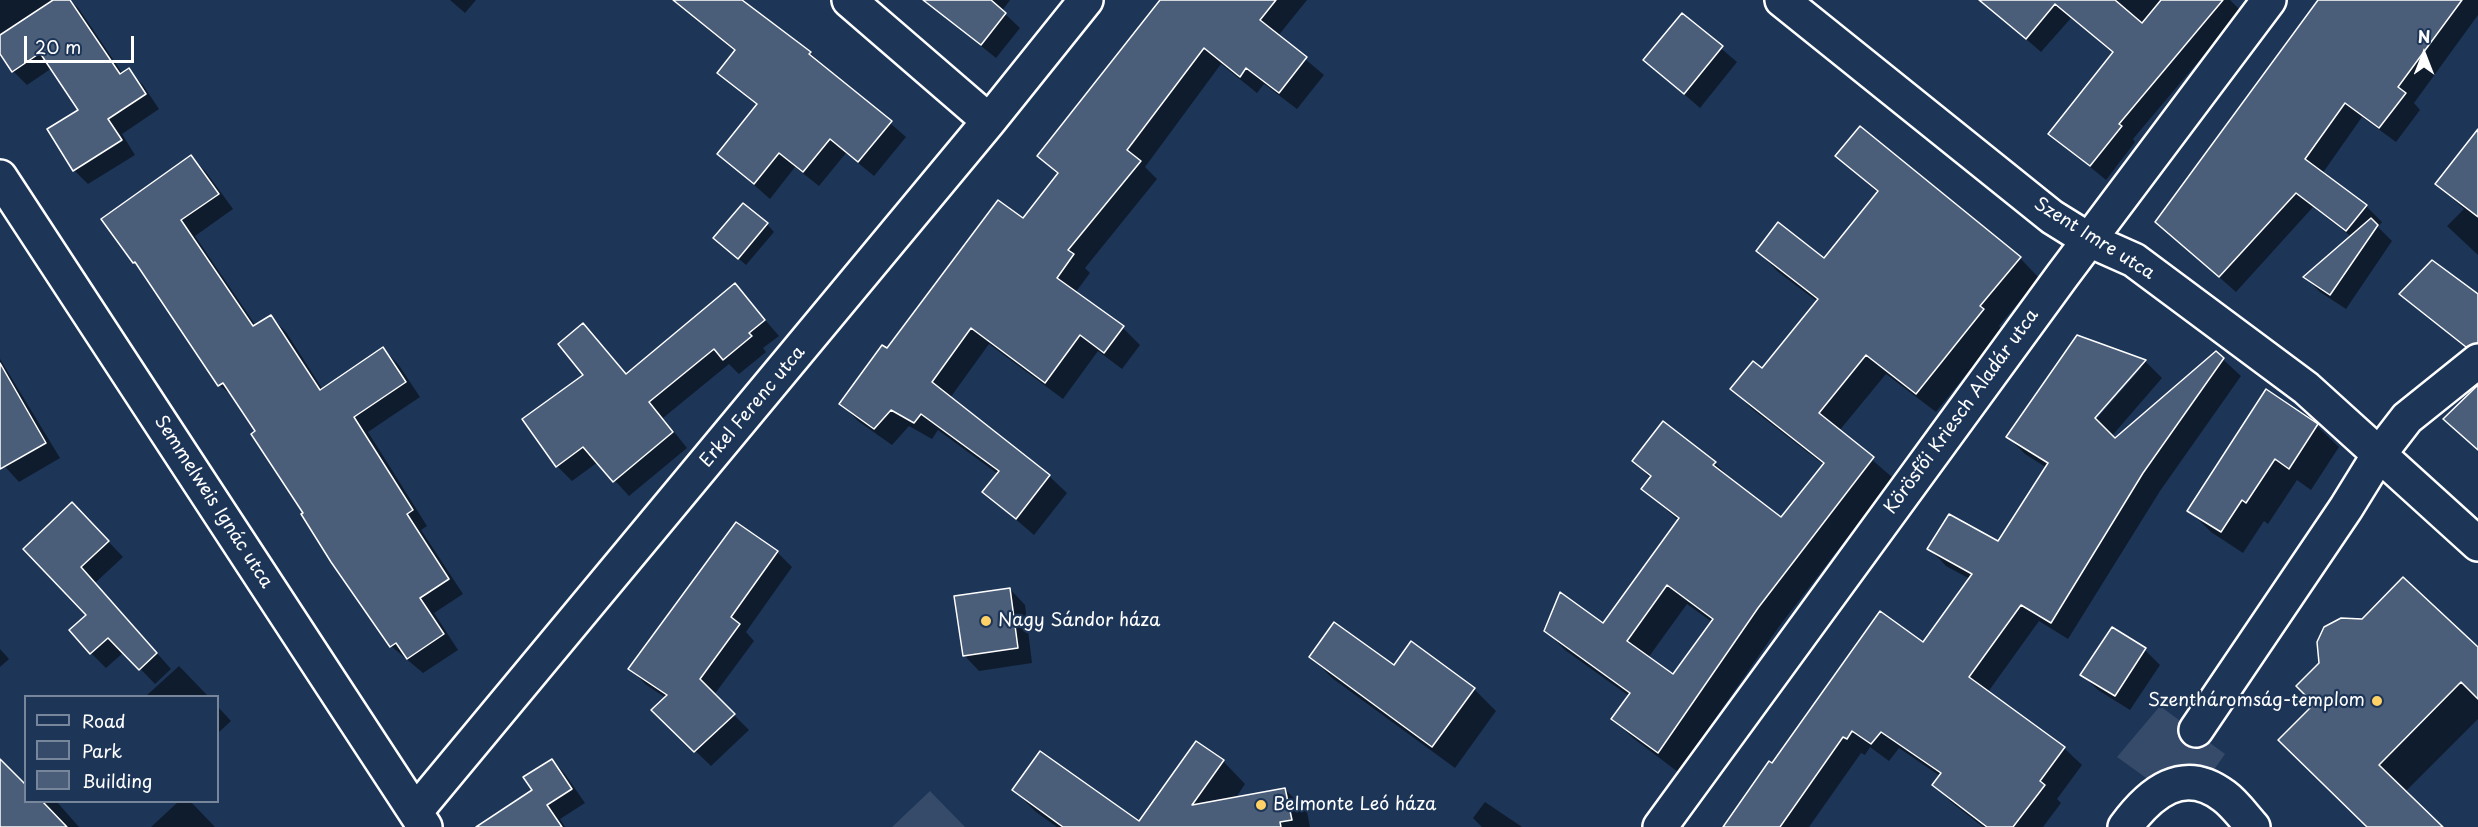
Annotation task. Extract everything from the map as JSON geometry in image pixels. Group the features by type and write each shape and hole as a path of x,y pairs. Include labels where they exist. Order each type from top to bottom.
{"street":[{"path":"849,0 989,121"},
{"name":"Erkel Ferenc utca","path":"421,819 1086,0"},
{"name":"Szent Imre utca","path":"1782,0 2052,217 2089,240 2134,260 2306,388 2478,544"},
{"name":"Körösfői Kriesch Aladár utca","path":"1660,827 2089,240 2269,0"},
{"name":"Semmelweis Ignác utca","path":"1,182 421,819"},
{"path":"2196,730 2346,508 2380,453 2407,418 2478,361"},
{"path":"2126,827 2154,794 2183,783 2209,787 2225,796 2253,827"}],"green space":[{"path":"2160,706 2225,754 2211,774 2149,780 2117,757"},
{"path":"930,791 965,827 892,827"}],"building":[{"path":"53,0 70,0 120,74 129,68 146,94 108,119 122,140 73,171 47,129 78,110 40,53 12,72 0,54 0,35"},
{"path":"673,0 742,0 811,52 809,54 892,121 858,162 830,139 803,172 779,153 754,184 717,154 757,104 717,73 735,50"},
{"path":"923,0 991,0 1006,13 981,45"},
{"path":"1160,0 1276,0 1260,20 1307,57 1279,93 1246,68 1240,77 1204,48 1127,150 1141,161 1068,250 1074,254 1057,278 1124,326 1104,353 1080,335 1045,383 971,328 932,382 1050,475 1016,519 982,492 999,471 921,414 914,423 891,410 874,429 839,404 882,345 887,348 998,200 1023,218 1058,173 1037,156"},
{"path":"1979,0 2115,0 2142,23 2161,0 2223,0 2119,124 2122,126 2090,166 2048,134 2113,52 2055,4 2026,39"},
{"path":"2318,0 2462,0 2398,87 2406,93 2379,128 2345,103 2305,159 2367,205 2346,231 2296,193 2219,277 2155,222"},
{"path":"1682,13 1723,46 1684,94 1643,60"},
{"path":"1860,126 2021,257 1980,306 1984,309 1916,394 1866,355 1819,413 1874,457 1758,608 1658,753 1611,719 1630,693 1544,631 1560,592 1603,623 1679,518 1641,489 1651,476 1632,461 1663,421 1716,462 1713,465 1781,517 1824,463 1730,389 1753,361 1762,368 1818,299 1756,251 1778,222 1824,258 1878,191 1835,156","holes":["1667,585 1713,619 1673,674 1627,641"]},
{"path":"2478,129 2478,217 2435,184"},
{"path":"191,155 219,194 181,220 253,326 271,315 320,390 383,347 406,382 354,417 413,510 407,514 449,579 420,598 444,634 407,659 396,643 390,647 331,562 301,514 303,513 251,434 255,431 223,383 218,386 135,262 133,263 101,219"},
{"path":"743,203 768,223 738,259 713,238"},
{"path":"2371,218 2378,225 2330,295 2303,277"},
{"path":"2432,260 2478,294 2478,343 2466,347 2399,294"},
{"path":"735,283 765,320 749,333 752,336 723,360 714,349 649,402 673,432 613,482 583,447 556,467 522,419 583,375 558,344 583,323 626,374"},
{"path":"2077,335 2146,360 2095,418 2115,438 2216,351 2224,358 2143,473 2051,623 2021,605 1969,677 2065,747 2040,781 2045,785 2013,827 1987,827 1932,785 1941,773 1881,732 1871,744 1852,731 1847,739 1843,737 1780,827 1723,827 1769,761 1772,763 1880,611 1923,642 1972,574 1927,549 1949,514 1998,541 2048,463 2006,437"},
{"path":"0,363 46,443 0,469"},
{"path":"2478,385 2478,450 2443,419"},
{"path":"2266,389 2318,424 2289,469 2275,459 2246,503 2242,500 2221,532 2187,511"},
{"path":"72,502 109,541 81,567 157,653 139,670 108,638 90,654 69,630 86,615 23,549"},
{"path":"736,522 778,551 731,617 740,624 700,679 735,714 694,752 651,710 667,695 628,669"},
{"name":"Szentháromság-templom","path":"2403,577 2478,647 2478,699 2461,682 2379,765 2443,827 2367,827 2278,740 2314,704 2296,686 2319,663 2317,642 2324,627 2341,618 2362,619"},
{"name":"Nagy Sándor háza","path":"1010,588 1018,648 963,656 954,596"},
{"path":"1334,622 1394,665 1411,641 1475,688 1432,747 1309,657"},
{"path":"2112,627 2146,648 2115,696 2080,675"},
{"path":"1196,741 1224,760 1192,805 1285,788 1292,820 1280,822 1281,827 1063,827 1012,790 1040,751 1139,821"},
{"path":"0,759 24,783 24,803 44,803 67,827 0,827"},
{"path":"552,759 572,789 547,805 562,827 476,827 532,790 523,777"}],"place":[{"name":"Nagy Sándor háza","path":"986,621"},
{"name":"Szentháromság-templom","path":"2377,701"},
{"name":"Belmonte Leó háza","path":"1261,805"}]}
